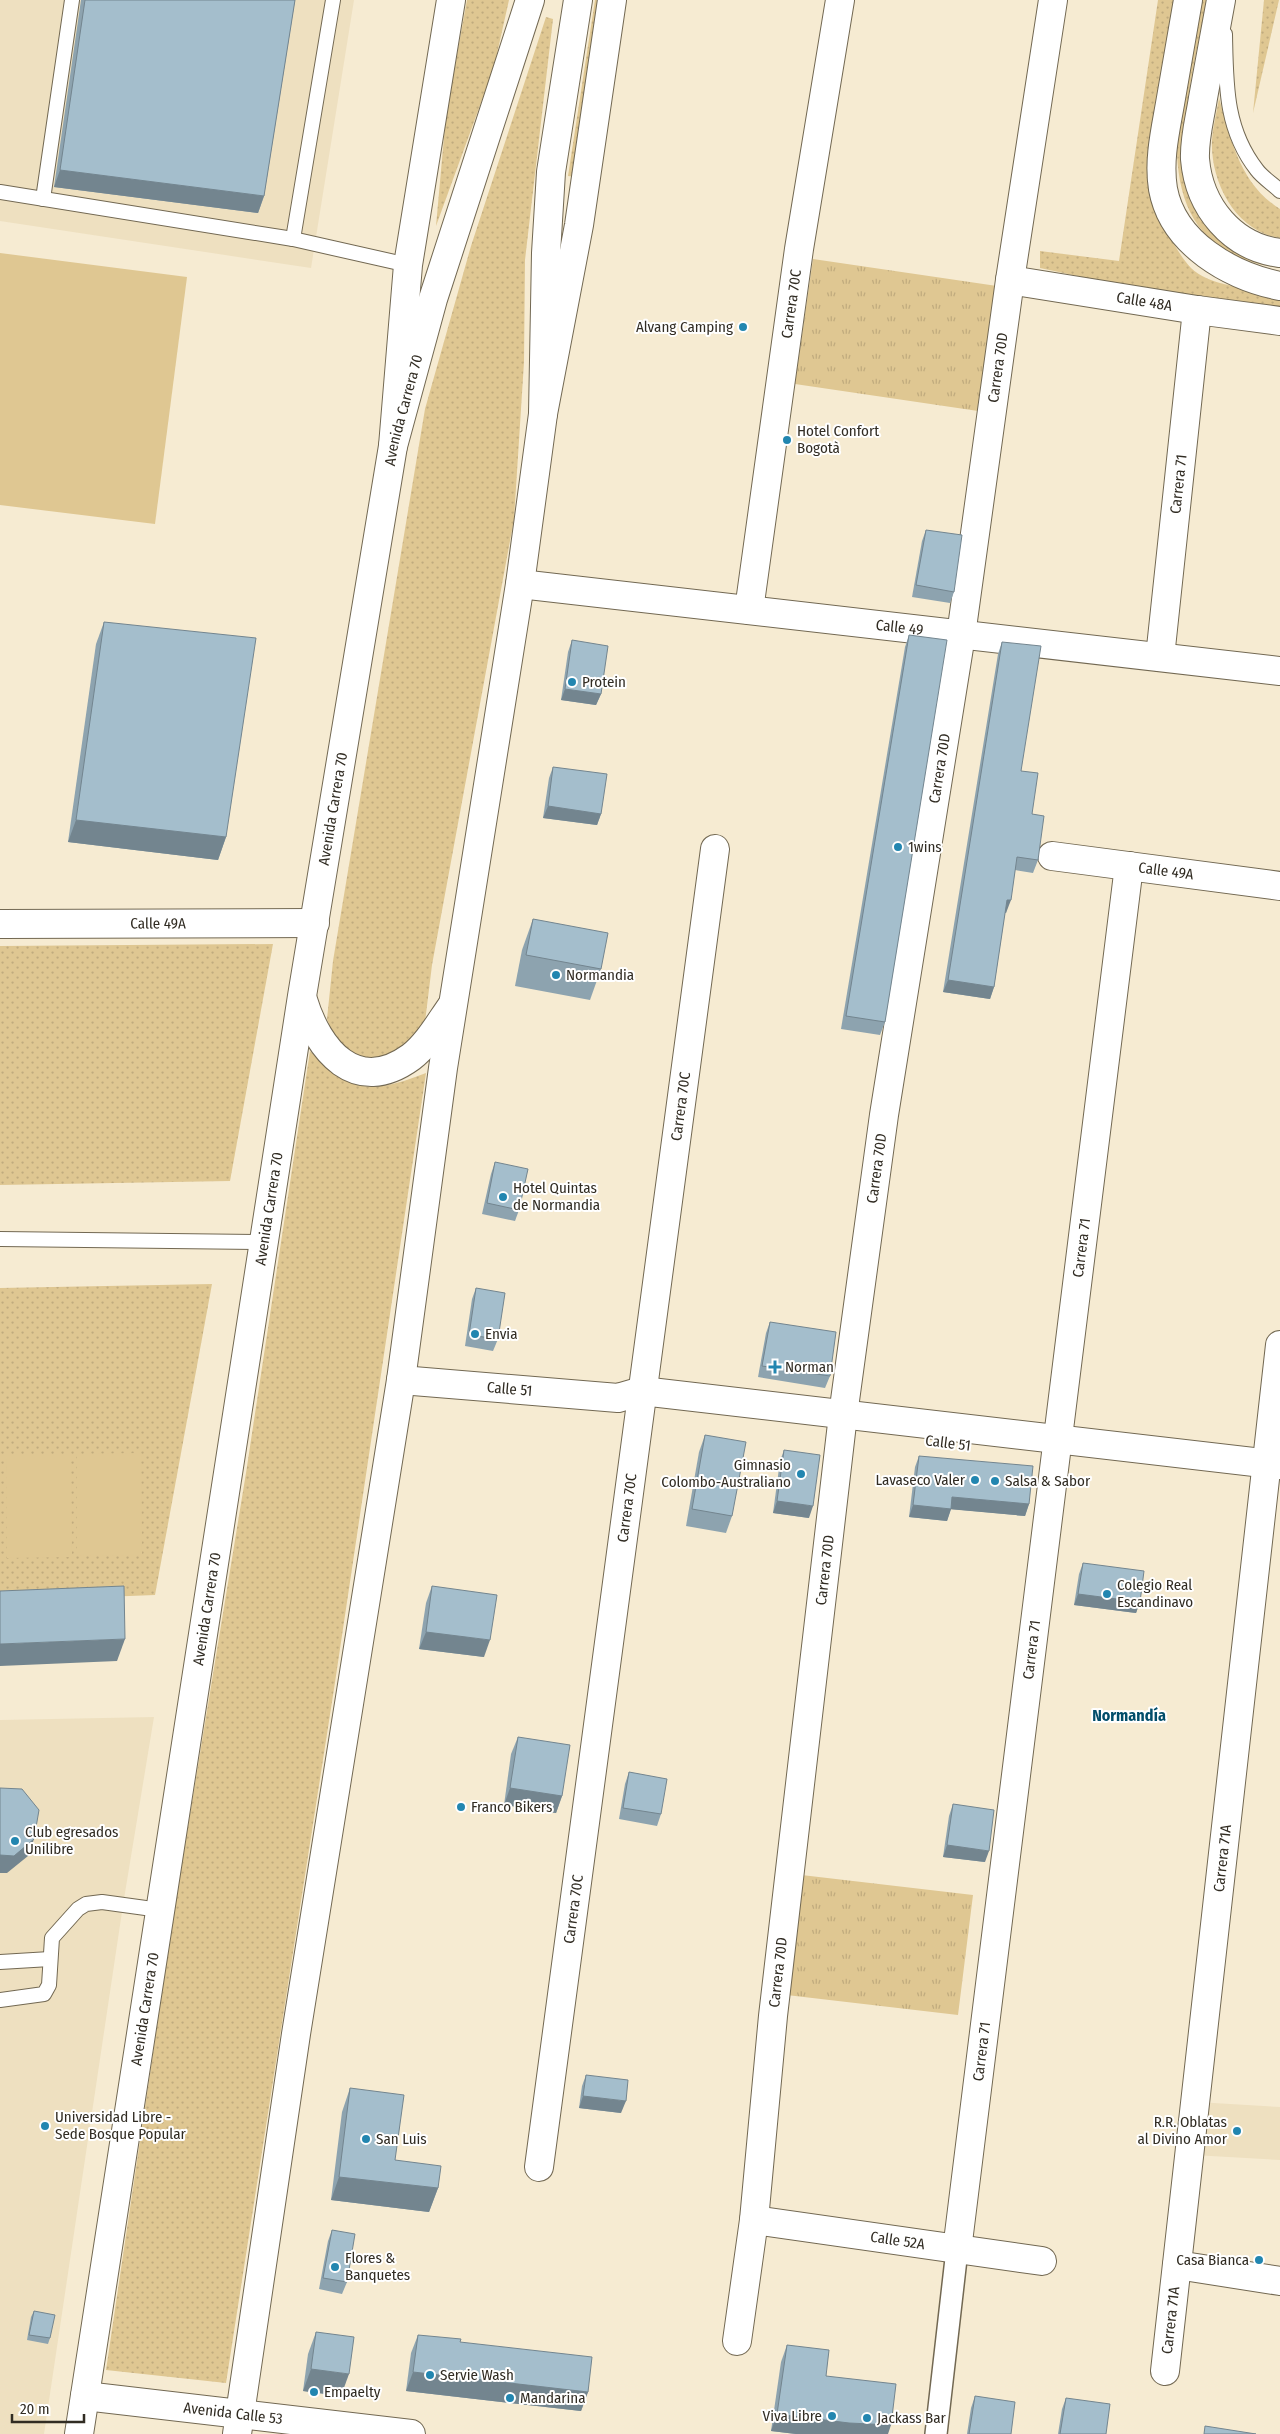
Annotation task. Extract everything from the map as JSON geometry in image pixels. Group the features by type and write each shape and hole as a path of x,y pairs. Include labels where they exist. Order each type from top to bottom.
{"main road":[{"path":"394,446 408,265 451,0"},
{"name":"Avenida Carrera 70","path":"79,2434 302,996 394,446 434,299 530,0"},
{"path":"543,414 546,253 552,172 578,0"},
{"path":"238,2424 296,2034 401,1380 454,1003 520,584 543,414 579,225 612,0"},
{"name":"Carrera 70C","path":"749,610 799,249 840,0"},
{"name":"Carrera 70D","path":"737,2341 754,2220 773,2016 842,1423 884,1115 961,634 1010,280 1053,0"},
{"path":"1188,0 1161,164 1164,191 1174,216 1188,236 1208,256 1232,272 1258,282 1280,286"},
{"path":"1223,0 1198,129 1195,158 1200,189 1210,208 1233,234 1258,249 1280,253"},
{"name":"Calle 48A","path":"1010,280 1196,310 1280,320"},
{"name":"Carrera 71","path":"1160,657 1196,310"},
{"name":"Calle 49","path":"520,584 1280,671"},
{"name":"Carrera 70C","path":"539,2167 634,1399 715,849"},
{"name":"Calle 49A","path":"1052,856 1280,886"},
{"name":"Carrera 71","path":"957,2250 1129,866"},
{"name":"Calle 49A","path":"0,924 315,923"},
{"path":"302,996 310,1022 322,1044 344,1064 368,1071 387,1070 412,1056 425,1044 454,1003"},
{"name":"Carrera 71A","path":"1165,2371 1273,1473 1280,1345"},
{"name":"Calle 51","path":"401,1380 634,1399 1273,1473"},
{"name":"Calle 52A","path":"754,2220 1042,2261"},
{"path":"1177,2265 1280,2281"},
{"name":"Avenida Calle 53","path":"85,2396 238,2424 411,2434"}],"street":[{"name":"Carrera 71","path":"936,2434 957,2250"}],"lane":[{"path":"43,199 72,0"},
{"path":"293,239 333,0"},
{"path":"1223,0 1226,79 1234,132 1258,172 1280,191"},
{"path":"0,192 293,239 408,265"},
{"path":"0,1239 264,1242"},
{"path":"0,2000 44,1994 49,1985 50,1959 54,1934 86,1904 102,1902 160,1910"},
{"path":"0,1962 50,1959"}],"shaded area":[{"path":"0,0 354,0 311,268 0,221"},
{"name":"Universidad Libre - Sede Bosque Popular","path":"154,1717 123,1905 44,2434 0,2434 0,1720"},
{"name":"R.R. Oblatas al Divino Amor","path":"1197,2102 1280,2107 1280,2160 1193,2155"}],"green space":[{"path":"467,0 509,0 494,67 436,226 446,115"},
{"path":"595,0 603,0 576,177 568,176"},
{"path":"1158,0 1178,0 1164,226 1183,258 1199,274 1233,286 1280,292 1280,313 1204,303 1040,268 1040,251 1119,261"},
{"path":"1200,0 1207,0 1185,123 1184,156 1188,187 1197,213 1214,234 1229,244 1280,262 1280,268 1252,262 1230,253 1211,240 1197,224 1187,206 1177,159 1177,132"},
{"path":"1264,0 1279,0 1253,113"},
{"path":"546,17 553,19 525,260 524,362 514,519 432,965 425,1022 401,1049 379,1058 358,1059 337,1045 327,1019 333,961 425,409 471,246"},
{"path":"1219,98 1233,145 1246,174 1266,199 1280,209 1280,238 1264,234 1251,226 1239,215 1221,188 1213,156 1212,140"},
{"path":"0,253 187,277 155,524 0,505"},
{"path":"813,259 997,286 978,411 795,384"},
{"path":"273,944 230,1181 0,1185 0,946"},
{"path":"310,1051 337,1076 363,1086 376,1087 391,1084 426,1073 334,1689 226,2383 106,2370 174,1912 246,1473"},
{"path":"212,1284 155,1595 0,1601 0,1288"},
{"path":"141,1453 142,1555 77,1556 77,1454"},
{"path":"6,1456 71,1456 72,1557 7,1558"},
{"path":"793,1874 973,1895 958,2015 778,1994"}],"building":[{"path":"85,0 295,0 264,196 60,170"},
{"path":"926,530 962,535 954,592 916,585"},
{"path":"104,622 256,638 226,837 76,820"},
{"path":"909,635 947,640 885,1022 846,1016"},
{"path":"572,640 608,646 601,694 565,689"},
{"path":"1002,642 1041,646 1021,771 1038,773 1032,814 1044,816 1038,860 1017,857 1011,900 1007,900 994,987 948,980"},
{"path":"553,767 607,774 601,814 548,806"},
{"path":"533,919 608,933 601,969 526,955"},
{"name":"Hotel Quintas de Normandia","path":"495,1162 528,1169 519,1210 487,1203"},
{"path":"476,1288 505,1293 498,1339 469,1335"},
{"path":"770,1322 836,1332 830,1376 762,1366"},
{"path":"705,1435 746,1442 732,1516 692,1509"},
{"path":"784,1450 820,1455 813,1506 777,1501"},
{"path":"919,1456 1033,1466 1029,1504 952,1497 951,1509 913,1505"},
{"path":"1083,1563 1144,1571 1140,1602 1078,1594"},
{"path":"124,1586 125,1639 0,1644 0,1591"},
{"path":"432,1586 497,1595 490,1640 426,1632"},
{"path":"518,1737 570,1745 562,1796 510,1788"},
{"path":"629,1772 667,1779 661,1814 623,1808"},
{"name":"Club egresados Unilibre","path":"0,1788 22,1789 39,1810 34,1839 14,1856 0,1855"},
{"path":"953,1804 994,1810 989,1851 947,1845"},
{"path":"586,2075 628,2080 626,2101 583,2096"},
{"path":"350,2088 404,2095 395,2160 441,2166 438,2188 339,2177"},
{"name":"Flores & Banquetes","path":"332,2230 355,2234 347,2282 323,2278"},
{"path":"34,2311 55,2315 50,2338 29,2335"},
{"path":"316,2332 354,2337 349,2374 311,2369"},
{"path":"418,2335 461,2339 460,2342 592,2357 588,2392 413,2372"},
{"path":"787,2345 829,2350 826,2376 896,2384 891,2425 849,2423 777,2414"},
{"path":"975,2396 1015,2402 1011,2434 969,2434"},
{"path":"1066,2398 1110,2404 1106,2434 1060,2434"},
{"path":"1205,2426 1256,2434 1204,2434"}],"place":[{"name":"Alvang Camping","path":"743,327"},
{"name":"Hotel Confort Bogotà","path":"787,440"},
{"name":"Protein","path":"572,682"},
{"name":"1wins","path":"898,847"},
{"name":"Normandia","path":"556,975"},
{"name":"Hotel Quintas de Normandia","path":"503,1197"},
{"name":"Envia","path":"475,1334"},
{"name":"Norman","path":"775,1367"},
{"name":"Gimnasio Colombo-Australiano","path":"801,1474"},
{"name":"Lavaseco Valer","path":"975,1480"},
{"name":"Salsa & Sabor","path":"995,1481"},
{"name":"Colegio Real Escandinavo","path":"1107,1594"},
{"name":"Franco Bikers","path":"461,1807"},
{"name":"Club egresados Unilibre","path":"15,1841"},
{"name":"Universidad Libre - Sede Bosque Popular","path":"45,2126"},
{"name":"R.R. Oblatas al Divino Amor","path":"1237,2131"},
{"name":"San Luis","path":"366,2139"},
{"name":"Casa Bianca","path":"1259,2260"},
{"name":"Flores & Banquetes","path":"335,2267"},
{"name":"Servie Wash","path":"430,2375"},
{"name":"Empaelty","path":"314,2392"},
{"name":"Mandarina","path":"510,2398"},
{"name":"Viva Libre","path":"832,2416"},
{"name":"Jackass Bar","path":"867,2418"}],"district":[{"name":"Normandía","path":"1129,1715"}]}
